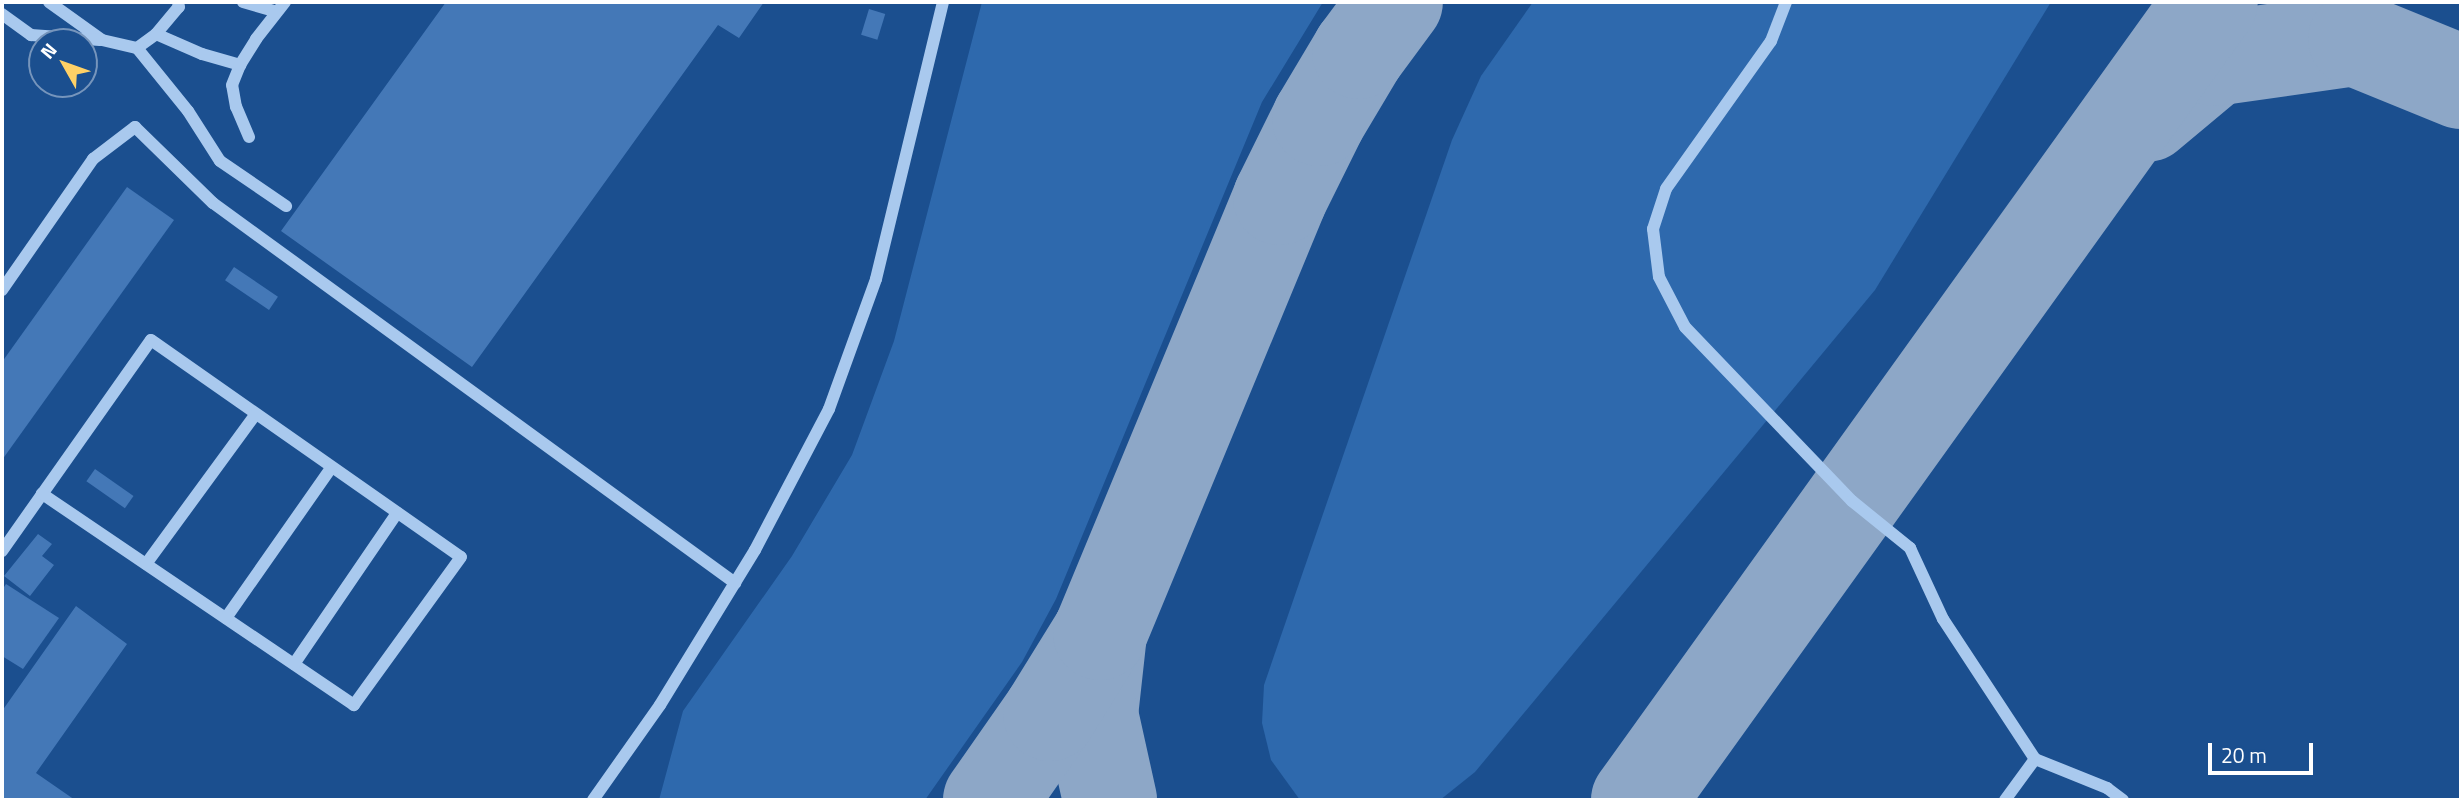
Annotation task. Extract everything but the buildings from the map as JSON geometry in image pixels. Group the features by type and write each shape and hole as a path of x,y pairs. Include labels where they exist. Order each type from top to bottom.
{"street":[{"path":"49,2 102,40"},
{"path":"137,48 156,34 179,7 178,2"},
{"path":"243,2 281,7 240,65 232,85 236,107 249,137"},
{"path":"593,800 660,705 735,583 829,408 876,279 943,2"},
{"path":"1786,2 1771,41 1666,189 1653,229 1658,277 1685,327 1852,501 1910,548 1943,619 2035,758 2107,788 2123,800"},
{"path":"2,15 31,35 102,40 137,48 188,111 220,161 286,206"},
{"path":"156,34 202,54 240,65"},
{"path":"2,289 93,159 135,127 213,203 735,583"},
{"path":"2,551 151,340 461,557 354,705 43,494"},
{"path":"146,564 256,415"},
{"path":"226,618 331,468"},
{"path":"294,664 397,513"},
{"path":"2004,800 2035,758"}],"shaded area":[{"path":"982,2 1323,2 1262,102 1056,599 1022,662 925,800 659,800 683,711 792,556 852,455 894,341"},
{"path":"1533,2 2051,2 1875,290 1475,772 1440,800 1300,800 1271,760 1262,723 1264,685 1452,140 1481,76"}],"taxiway":[{"path":"990,800 1050,714 1100,633 1280,198 1319,119 1359,52 1396,2"},
{"path":"1638,800 2211,2"},
{"path":"2147,115 2214,59 2355,39 2461,82"},
{"path":"1100,633 1091,714 1110,800"}]}
